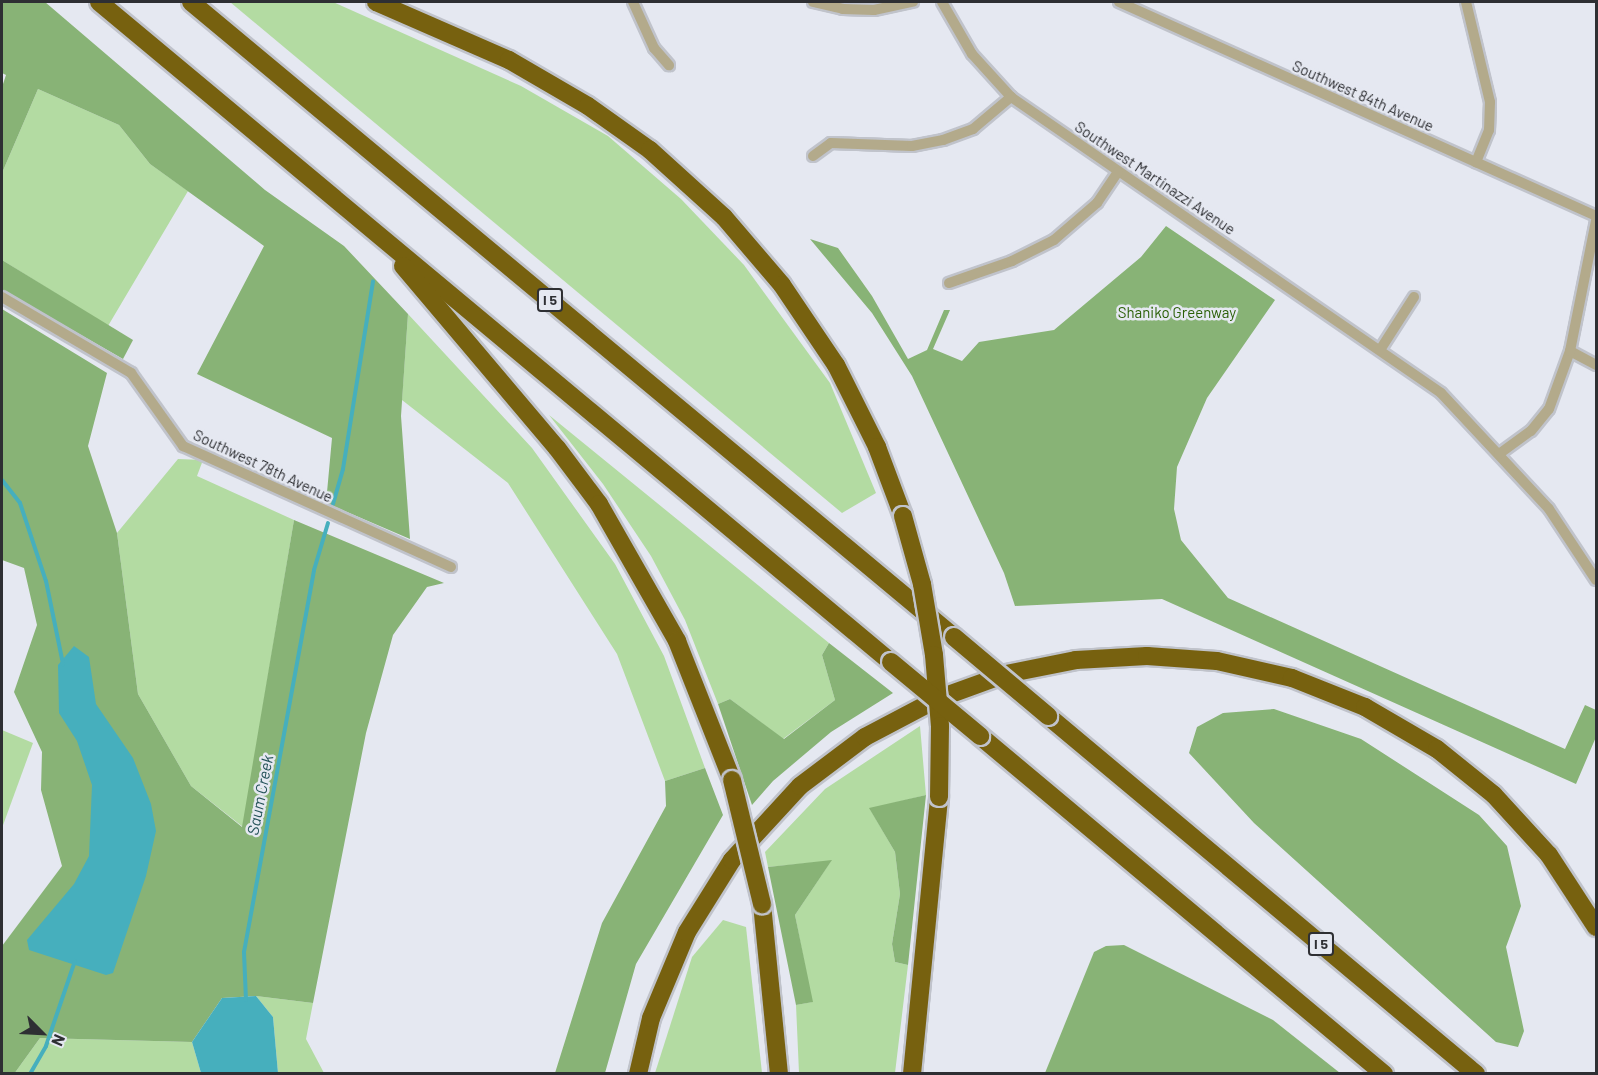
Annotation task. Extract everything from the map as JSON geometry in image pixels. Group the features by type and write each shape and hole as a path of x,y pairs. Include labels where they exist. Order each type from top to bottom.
{"highway":[{"path":"99,2 1384,1074"},
{"name":"I 5","path":"191,2 1476,1074"},
{"path":"376,2 459,36 548,80 650,150 717,210 782,285 836,364 877,447 903,516 922,584 934,655 940,726 939,797 912,1074"},
{"path":"370,227 558,448 599,504 677,641 732,780 762,904 779,1074"},
{"path":"638,1074 651,1018 687,932 732,860 800,786 865,737 937,699 1006,674 1076,660 1147,656 1217,661 1292,678 1365,707 1437,749 1494,795 1549,855 1596,927"}],"street":[{"path":"633,2 654,48 669,65"},
{"path":"813,2 843,9 874,10 913,2"},
{"name":"Southwest Martinazzi Avenue","path":"942,2 972,54 1011,97 1441,393 1549,509 1596,580"},
{"name":"Southwest 84th Avenue","path":"1119,2 1596,216"},
{"path":"1466,2 1490,102 1489,130 1476,163"},
{"path":"813,156 831,143 912,146 943,140 973,129 1011,97"},
{"path":"949,283 1012,261 1054,240 1097,203 1118,171"},
{"path":"1500,454 1531,431 1549,409 1570,351 1596,221"},
{"name":"Southwest 78th Avenue","path":"2,297 131,373 183,446 450,567"},
{"path":"1380,350 1414,297"},
{"path":"1570,351 1596,365"}],"green space":[{"path":"2,2 45,2 265,190 344,246 408,314 401,416 410,539 326,503 332,438 197,374 264,246 150,164 119,125 38,89 2,173 2,87 6,75 2,73"},
{"path":"230,2 333,2 521,86 608,136 681,199 744,265 830,383 876,493 842,513"},
{"path":"38,89 119,125 150,164 188,191 108,326 2,260 2,173"},
{"name":"Shaniko Greenway","path":"1166,226 1275,300 1207,398 1177,467 1174,509 1181,540 1228,598 1565,749 1585,705 1596,710 1596,737 1576,784 1162,599 1015,606 1004,573 912,376 872,313 810,239 838,248 872,296 908,359 927,350 944,310 950,310 933,349 962,361 979,342 1054,330 1141,257"},
{"path":"2,260 133,340 123,359 2,290"},
{"path":"2,309 107,373 88,446 117,533 138,694 191,786 242,827 294,520 444,583 427,587 393,635 366,733 313,1003 256,996 222,998 192,1042 40,1038 14,1074 2,1073 2,946 62,866 41,790 42,752 14,692 37,625 24,568 2,560"},
{"path":"408,314 532,448 615,564 664,656 705,768 665,781 617,654 508,483 402,400"},
{"path":"549,415 829,643 822,655 835,700 783,739 730,699 718,704 685,620 651,556 603,484"},
{"path":"178,459 203,460 197,476 294,520 243,827 191,786 138,694 117,533"},
{"path":"829,643 893,693 831,732 773,781 752,805 718,704 730,699 784,739 835,700 822,655"},
{"path":"1274,709 1361,739 1479,815 1507,846 1521,906 1506,947 1524,1031 1518,1047 1496,1042 1254,823 1189,753 1197,727 1223,713"},
{"path":"920,726 926,795 870,809 895,852 900,894 892,944 895,962 908,965 895,1073 799,1073 796,1005 812,1002 795,915 831,861 768,867 765,852 825,789"},
{"path":"2,730 33,743 2,828"},
{"path":"705,768 723,815 636,964 605,1073 555,1073 602,923 666,806 665,781"},
{"path":"926,795 908,965 895,962 892,944 900,894 895,852 869,808"},
{"path":"832,860 795,915 813,1002 796,1005 768,867"},
{"path":"723,920 746,927 762,1073 655,1073 692,957"},
{"path":"1124,945 1273,1020 1340,1073 1045,1073 1094,952 1106,946"},
{"path":"256,996 313,1003 306,1039 324,1073 278,1073 273,1017"},
{"path":"40,1038 192,1042 201,1073 14,1074"}],"water":[{"path":"74,646 89,657 96,704 133,758 151,804 156,831 146,876 113,973 106,975 29,950 27,940 74,884 89,856 92,785 77,741 59,713 58,665"},
{"path":"256,996 273,1017 278,1073 201,1073 192,1042 222,998"}],"waterway":[{"name":"Saum Creek","path":"333,504 343,469 373,281"},
{"path":"2,480 20,503 46,581 63,664"},
{"name":"Saum Creek","path":"246,1000 244,952 314,570 328,523"},
{"path":"30,1074 46,1046 75,961"}]}
